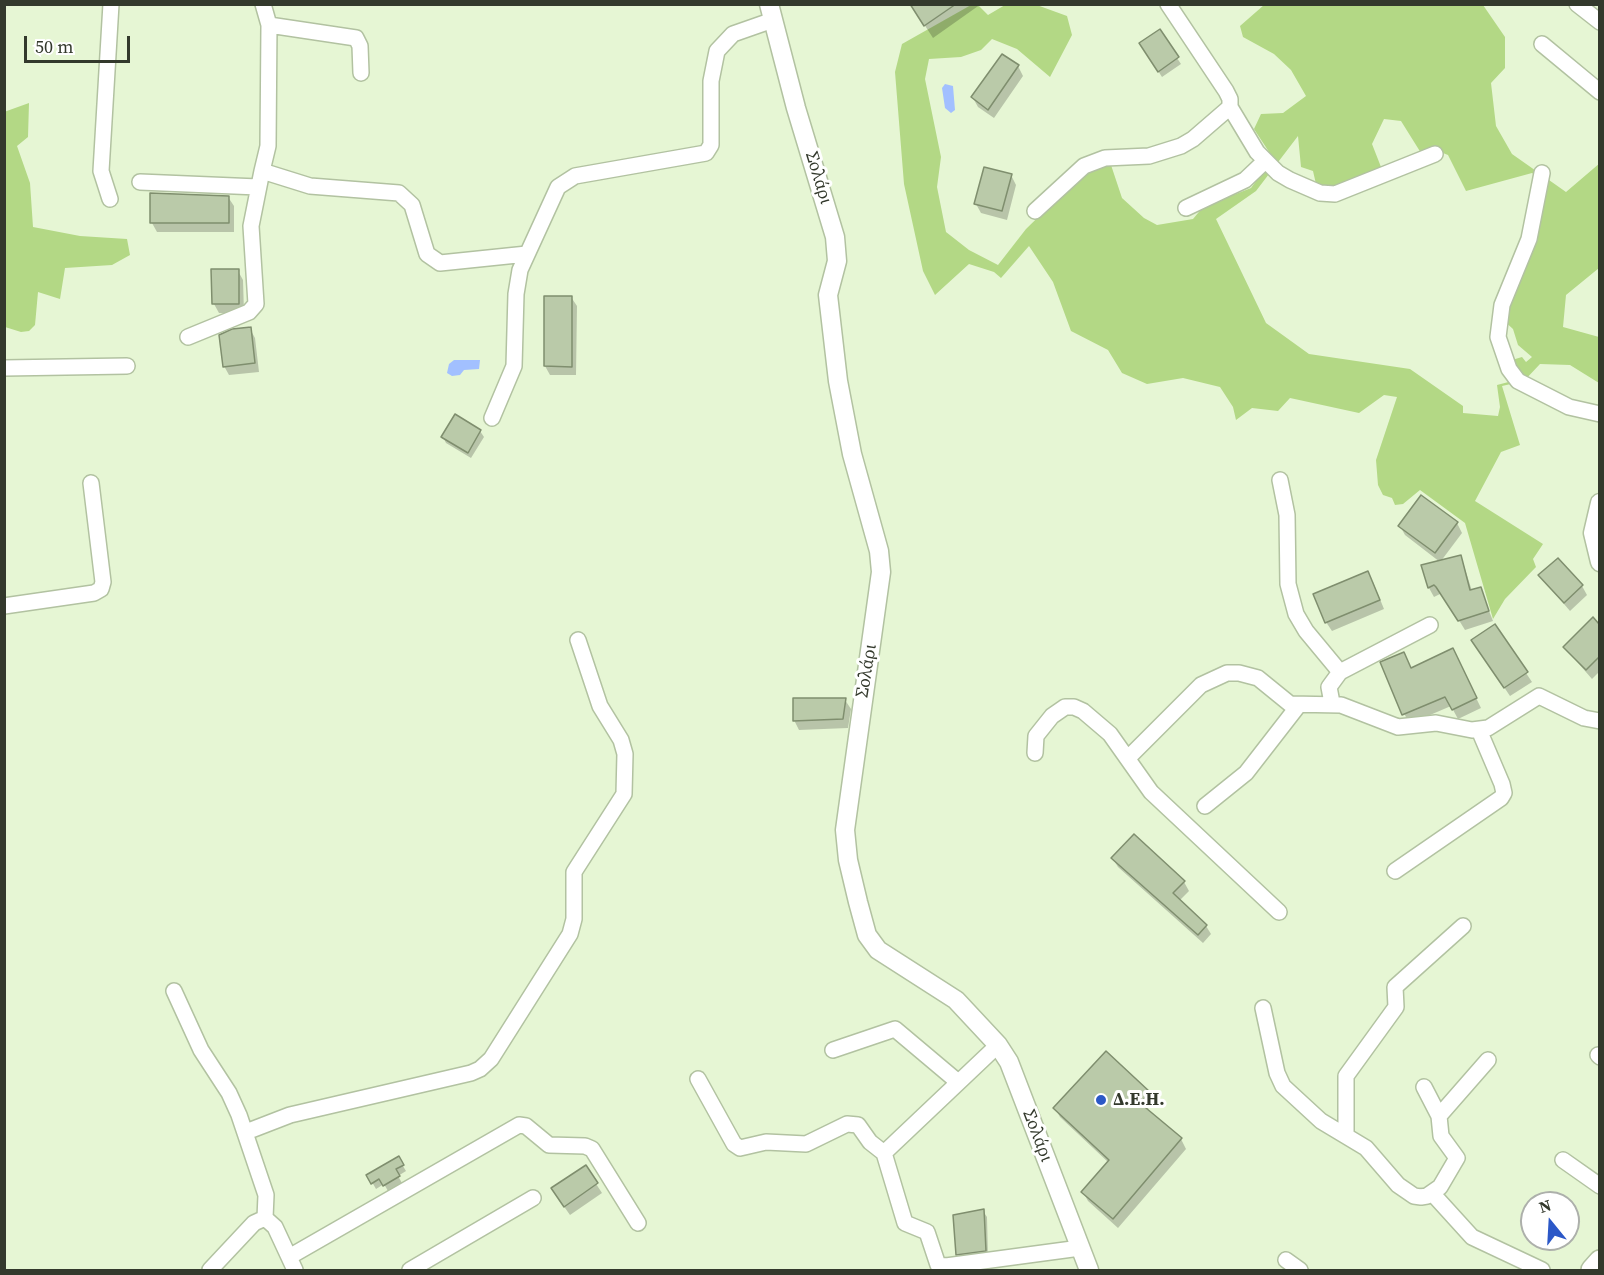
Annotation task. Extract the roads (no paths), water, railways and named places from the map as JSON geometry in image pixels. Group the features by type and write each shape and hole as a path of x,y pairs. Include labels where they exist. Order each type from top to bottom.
{"main road":[{"path":"1592,1270 1599,1261"}],"street":[{"path":"110,199 101,171 111,4"},
{"path":"188,337 249,312 256,304 251,226 269,123 269,25 263,4"},
{"path":"1168,4 1230,99 1230,107 1265,161 1290,180 1330,195 1435,154"},
{"path":"1577,4 1599,22"},
{"path":"492,418 514,366 518,280 527,254 554,195 566,180 575,176 706,153 711,145 711,81 717,51 733,34 771,12"},
{"name":"Σολάρι","path":"771,12 796,108 835,237 837,261 828,295 838,381 852,454 879,550 881,573 846,820 846,846 850,874 872,944 895,963 931,982 956,1000 998,1046 1009,1062 1089,1270"},
{"path":"269,25 356,38 360,46 361,73"},
{"path":"1542,44 1599,92"},
{"path":"1035,211 1084,166 1105,158 1149,156 1181,146 1193,139 1230,107"},
{"path":"1186,208 1245,180 1265,161"},
{"path":"262,171 310,186 399,194 412,205 427,254 440,263 527,254"},
{"path":"1542,173 1529,239 1502,305 1497,337 1505,360 1518,381 1569,407 1599,414"},
{"path":"141,182 258,187"},
{"path":"4,368 127,366"},
{"path":"1280,480 1287,515 1288,584 1296,614 1306,631 1340,672"},
{"path":"4,606 94,593 101,589 104,582 91,483"},
{"path":"1599,503 1593,533 1599,562"},
{"path":"1332,703 1329,687 1340,672 1430,625"},
{"path":"246,1132 290,1115 471,1073 480,1069 491,1059 570,934 574,919 574,872 624,794 625,754 621,740 600,706 578,640"},
{"path":"1128,758 1201,685 1219,675 1239,673 1258,678 1284,701 1298,706 1332,703 1392,727 1409,728 1436,723 1479,730 1495,724 1539,696 1599,724"},
{"path":"1205,806 1246,773 1298,706"},
{"path":"1035,753 1035,735 1044,724 1061,709 1074,707 1110,734 1151,792 1279,912"},
{"path":"1395,871 1497,802 1504,793 1479,730"},
{"path":"1346,1134 1346,1076 1396,1007 1395,987 1463,926"},
{"path":"174,991 201,1050 229,1093 246,1132 267,1201 265,1218"},
{"path":"1263,1008 1281,1083 1321,1121 1366,1148 1398,1185 1408,1193 1420,1197 1440,1187 1457,1158 1441,1136 1439,1116 1424,1087"},
{"path":"833,1050 895,1029 958,1082"},
{"path":"885,1153 998,1046"},
{"path":"1439,1116 1488,1060"},
{"path":"698,1079 734,1144 740,1149 766,1142 806,1144 851,1123 858,1125 870,1142 885,1153 905,1223 927,1232 939,1264 946,1266 1080,1248"},
{"path":"265,1218 273,1223 292,1264 519,1125 526,1126 549,1145 585,1146 592,1149 638,1223"},
{"path":"1563,1160 1599,1186"},
{"path":"1432,1193 1472,1237 1542,1270"},
{"path":"410,1270 533,1198"},
{"path":"210,1270 254,1223 265,1218"},
{"path":"1286,1260 1300,1270"}],"water":[{"path":"945,84 953,86 955,110 951,113 945,108 942,88"},
{"path":"454,360 480,360 479,369 464,370 460,375 452,376 447,373 449,364"}],"place":[{"name":"Δ.Ε.Η.","path":"1101,1100"}]}
